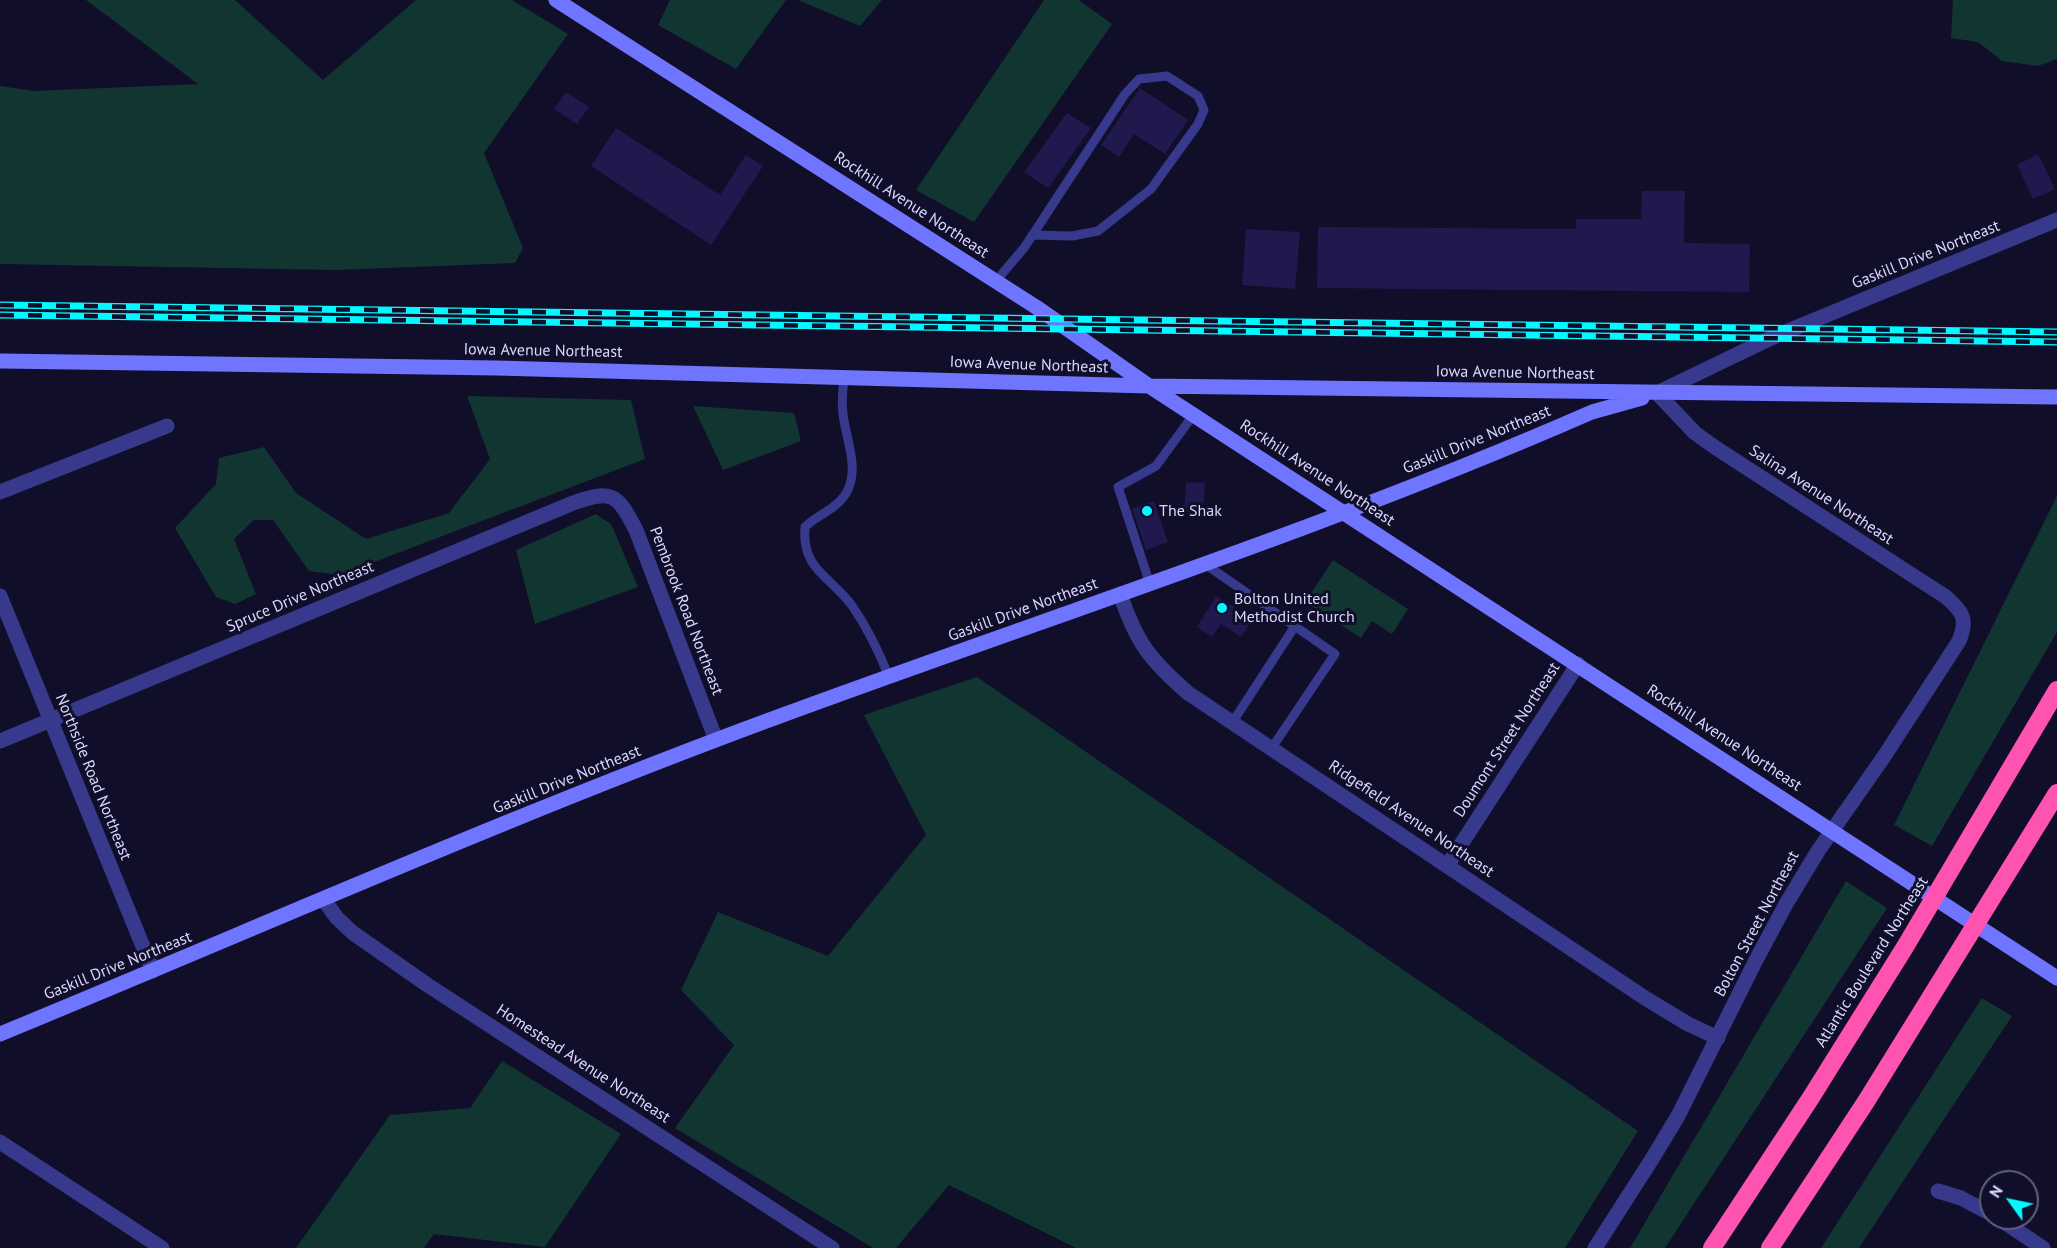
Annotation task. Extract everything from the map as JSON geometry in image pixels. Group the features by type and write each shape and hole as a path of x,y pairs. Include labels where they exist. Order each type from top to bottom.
{"highway":[{"name":"Atlantic Boulevard Northeast","path":"1712,1248 1810,1099 1905,947 2057,690"},
{"path":"1770,1248 1867,1100 2057,793"}],"main road":[{"name":"Rockhill Avenue Northeast","path":"556,0 996,281 1149,386 2057,978"},
{"name":"Iowa Avenue Northeast","path":"0,361 485,368 1149,386 2057,397"},
{"name":"Gaskill Drive Northeast","path":"0,1034 554,803 716,740 1344,513 1593,412 1657,393"}],"street":[{"name":"Gaskill Drive Northeast","path":"1657,393 1771,338 2057,220"},
{"name":"Salina Avenue Northeast","path":"1657,393 1695,433 1716,448 1946,597 1959,608 1963,615 1964,625"},
{"path":"0,492 167,426"},
{"name":"Spruce Drive Northeast","path":"0,741 573,503 592,496 607,496 615,499"},
{"name":"Pembrook Road Northeast","path":"615,499 623,505 636,530 716,740"},
{"name":"Ridgefield Avenue Northeast","path":"1120,594 1138,640 1160,669 1188,693 1645,998 1688,1024 1718,1038"},
{"name":"Northside Road Northeast","path":"0,596 153,971"},
{"name":"Bolton Street Northeast","path":"1595,1248 1673,1125 1786,904 1832,830 1885,755 1959,641 1964,625"},
{"name":"Doumont Street Northeast","path":"1448,866 1578,664"},
{"name":"Homestead Avenue Northeast","path":"324,900 337,918 353,933 426,984 832,1248"},
{"path":"0,1142 162,1248"},
{"path":"1938,1191 1961,1198 1979,1208"},
{"path":"2016,1230 2043,1248"}],"lane":[{"path":"996,281 1032,235 1125,94 1139,80 1167,76 1198,96 1204,110 1198,124 1151,189 1134,205 1098,231 1072,236 1032,235"},
{"path":"844,377 843,414 848,437 852,481 844,496 832,508 805,527 804,537 808,557 851,604 878,647 889,677"},
{"path":"1150,584 1118,487 1156,466 1194,414"},
{"path":"1205,564 1335,654 1271,749"},
{"path":"1232,723 1295,626"}],"green space":[{"path":"86,0 235,0 323,80 416,0 512,0 568,34 484,153 523,248 515,263 337,270 0,264 0,86 34,91 198,84"},
{"path":"670,0 786,0 736,69 658,25"},
{"path":"798,0 882,0 860,26"},
{"path":"1044,0 1079,0 1112,24 974,222 916,190"},
{"path":"1953,0 2057,0 2057,59 2038,66 2002,61 1978,42 1951,38"},
{"path":"467,396 631,400 645,459 340,575 309,571 273,520 254,520 234,539 256,594 235,604 216,597 175,528 216,484 219,458 264,447 296,493 366,539 449,513 490,459"},
{"path":"693,406 794,413 801,441 723,470"},
{"path":"2057,496 2057,632 1932,846 1894,825"},
{"path":"596,514 611,524 638,587 535,624 516,550"},
{"path":"1333,560 1408,609 1392,634 1372,621 1361,638 1305,602"},
{"path":"977,677 1638,1131 1565,1248 1076,1248 949,1185 896,1248 873,1248 675,1128 734,1045 681,990 718,912 828,956 926,835 864,715"},
{"path":"1846,881 1887,908 1665,1248 1630,1248"},
{"path":"1982,998 2012,1016 1859,1248 1821,1248"},
{"path":"502,1061 621,1134 545,1247 434,1234 424,1248 296,1248 390,1115 470,1108"}],"building":[{"path":"1140,88 1188,120 1165,154 1134,134 1119,157 1101,145"},
{"path":"566,92 589,107 577,124 554,109"},
{"path":"1067,113 1091,128 1048,188 1024,172"},
{"path":"616,128 720,195 746,155 763,166 711,245 591,166"},
{"path":"2038,154 2055,189 2033,199 2017,165"},
{"path":"1642,191 1685,191 1684,243 1750,244 1749,292 1317,288 1318,227 1576,229 1576,219 1641,219"},
{"path":"1246,229 1300,232 1295,289 1242,285"},
{"path":"1186,482 1205,483 1203,513 1184,512"},
{"path":"1154,501 1168,542 1146,550 1132,509"},
{"name":"Bolton United Methodist Church","path":"1216,596 1253,619 1241,637 1221,624 1212,637 1197,627"}],"railway":[{"path":"0,305 2057,332"},
{"path":"0,315 2057,342"}],"place":[{"name":"The Shak","path":"1147,511"},
{"name":"Bolton United Methodist Church","path":"1222,608"}]}
